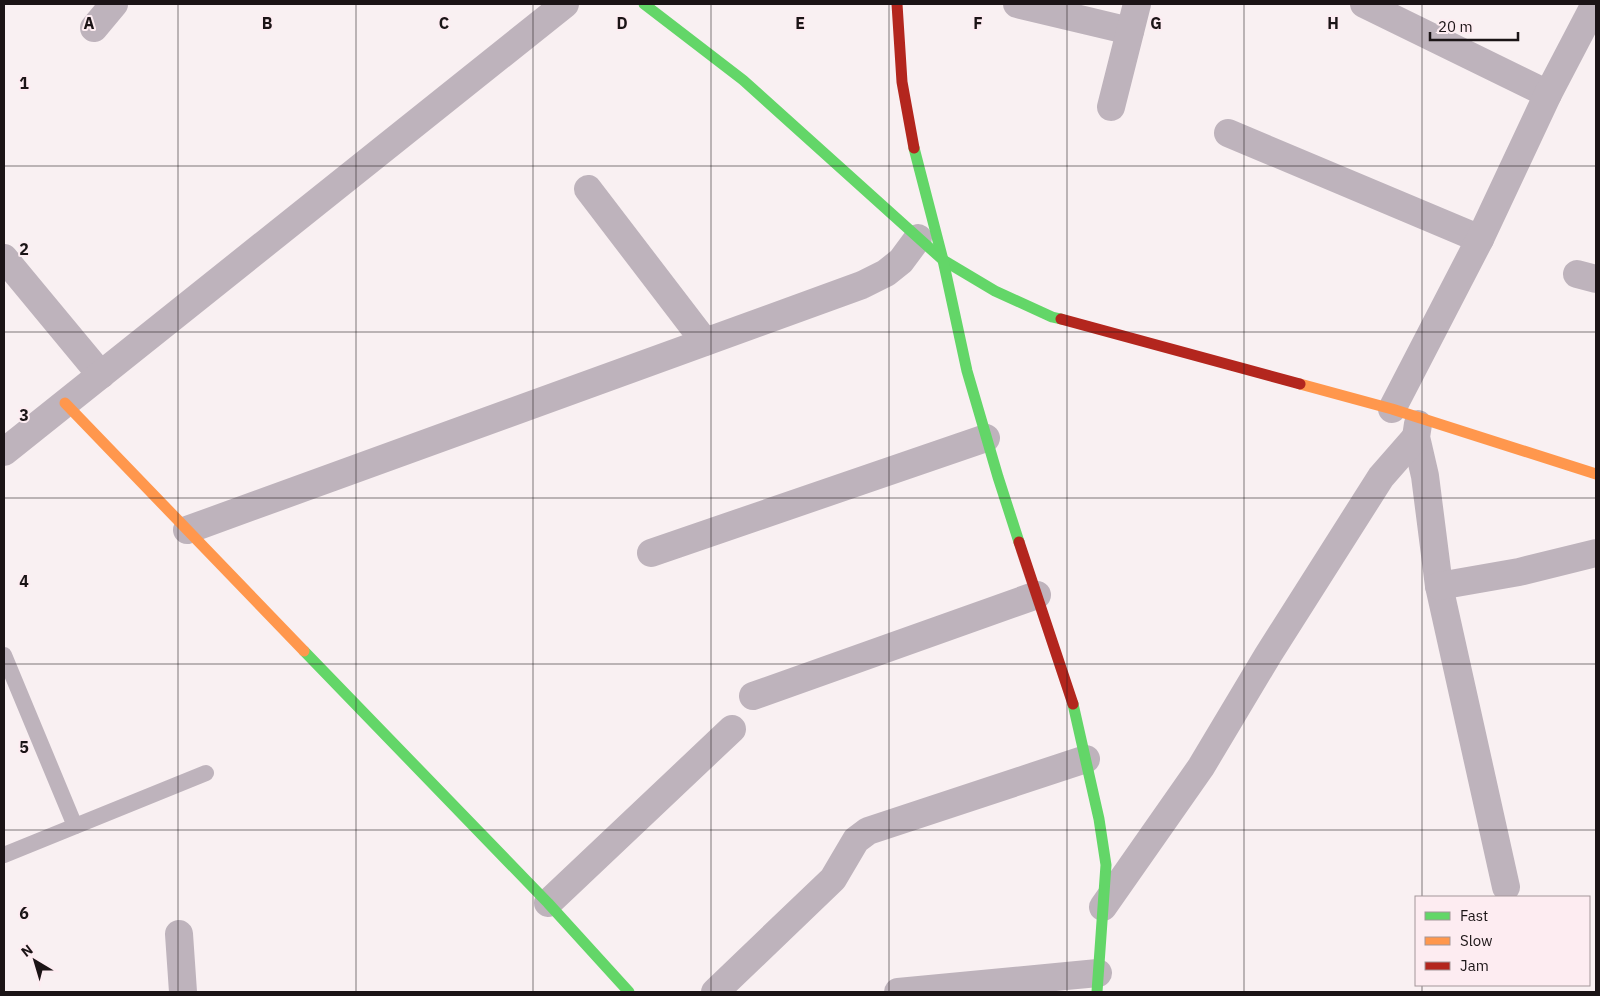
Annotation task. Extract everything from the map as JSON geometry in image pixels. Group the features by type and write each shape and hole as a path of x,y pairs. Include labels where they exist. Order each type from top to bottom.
{"street":[{"path":"94,28 114,4"},
{"path":"4,452 565,4"},
{"path":"644,4 743,80 943,260 995,291 1052,317 1392,409 1418,428 1596,474"},
{"path":"897,4 902,82 913,145 943,260 967,371 986,438 1072,705 1099,818 1106,865 1098,983 898,992"},
{"path":"1017,4 1130,31"},
{"path":"1111,107 1137,4"},
{"path":"1364,4 1548,94"},
{"path":"1392,409 1480,239 1548,94 1595,4"},
{"path":"1228,133 1480,239"},
{"path":"588,189 705,342"},
{"path":"188,530 862,285 886,273 901,261 918,238"},
{"path":"4,258 101,375"},
{"path":"65,404 548,903 629,992"},
{"path":"1418,428 1439,586 1506,887"},
{"path":"1103,906 1201,767 1268,655 1381,477 1418,428"},
{"path":"651,553 986,438"},
{"path":"1439,586 1520,572 1596,553"},
{"path":"753,696 1037,595"},
{"path":"548,903 732,729"},
{"path":"715,992 833,879 856,840 868,831 1086,760"},
{"path":"179,934 183,992"}],"lane":[{"path":"4,655 76,826"},
{"path":"4,856 206,773"}],"traffic: fast":[{"path":"644,4 743,80 943,260 995,291 1052,317 1061,319"},
{"path":"914,148 943,260 967,371 1019,542"},
{"path":"304,651 548,903 629,992"},
{"path":"1073,704 1099,819 1106,865 1097,992"}],"traffic: slow":[{"path":"1300,384 1392,409 1596,474"},
{"path":"65,403 304,651"}],"traffic: jam":[{"path":"897,4 902,82 914,148"},
{"path":"1061,319 1300,384"},
{"path":"1019,542 1073,704"}]}
